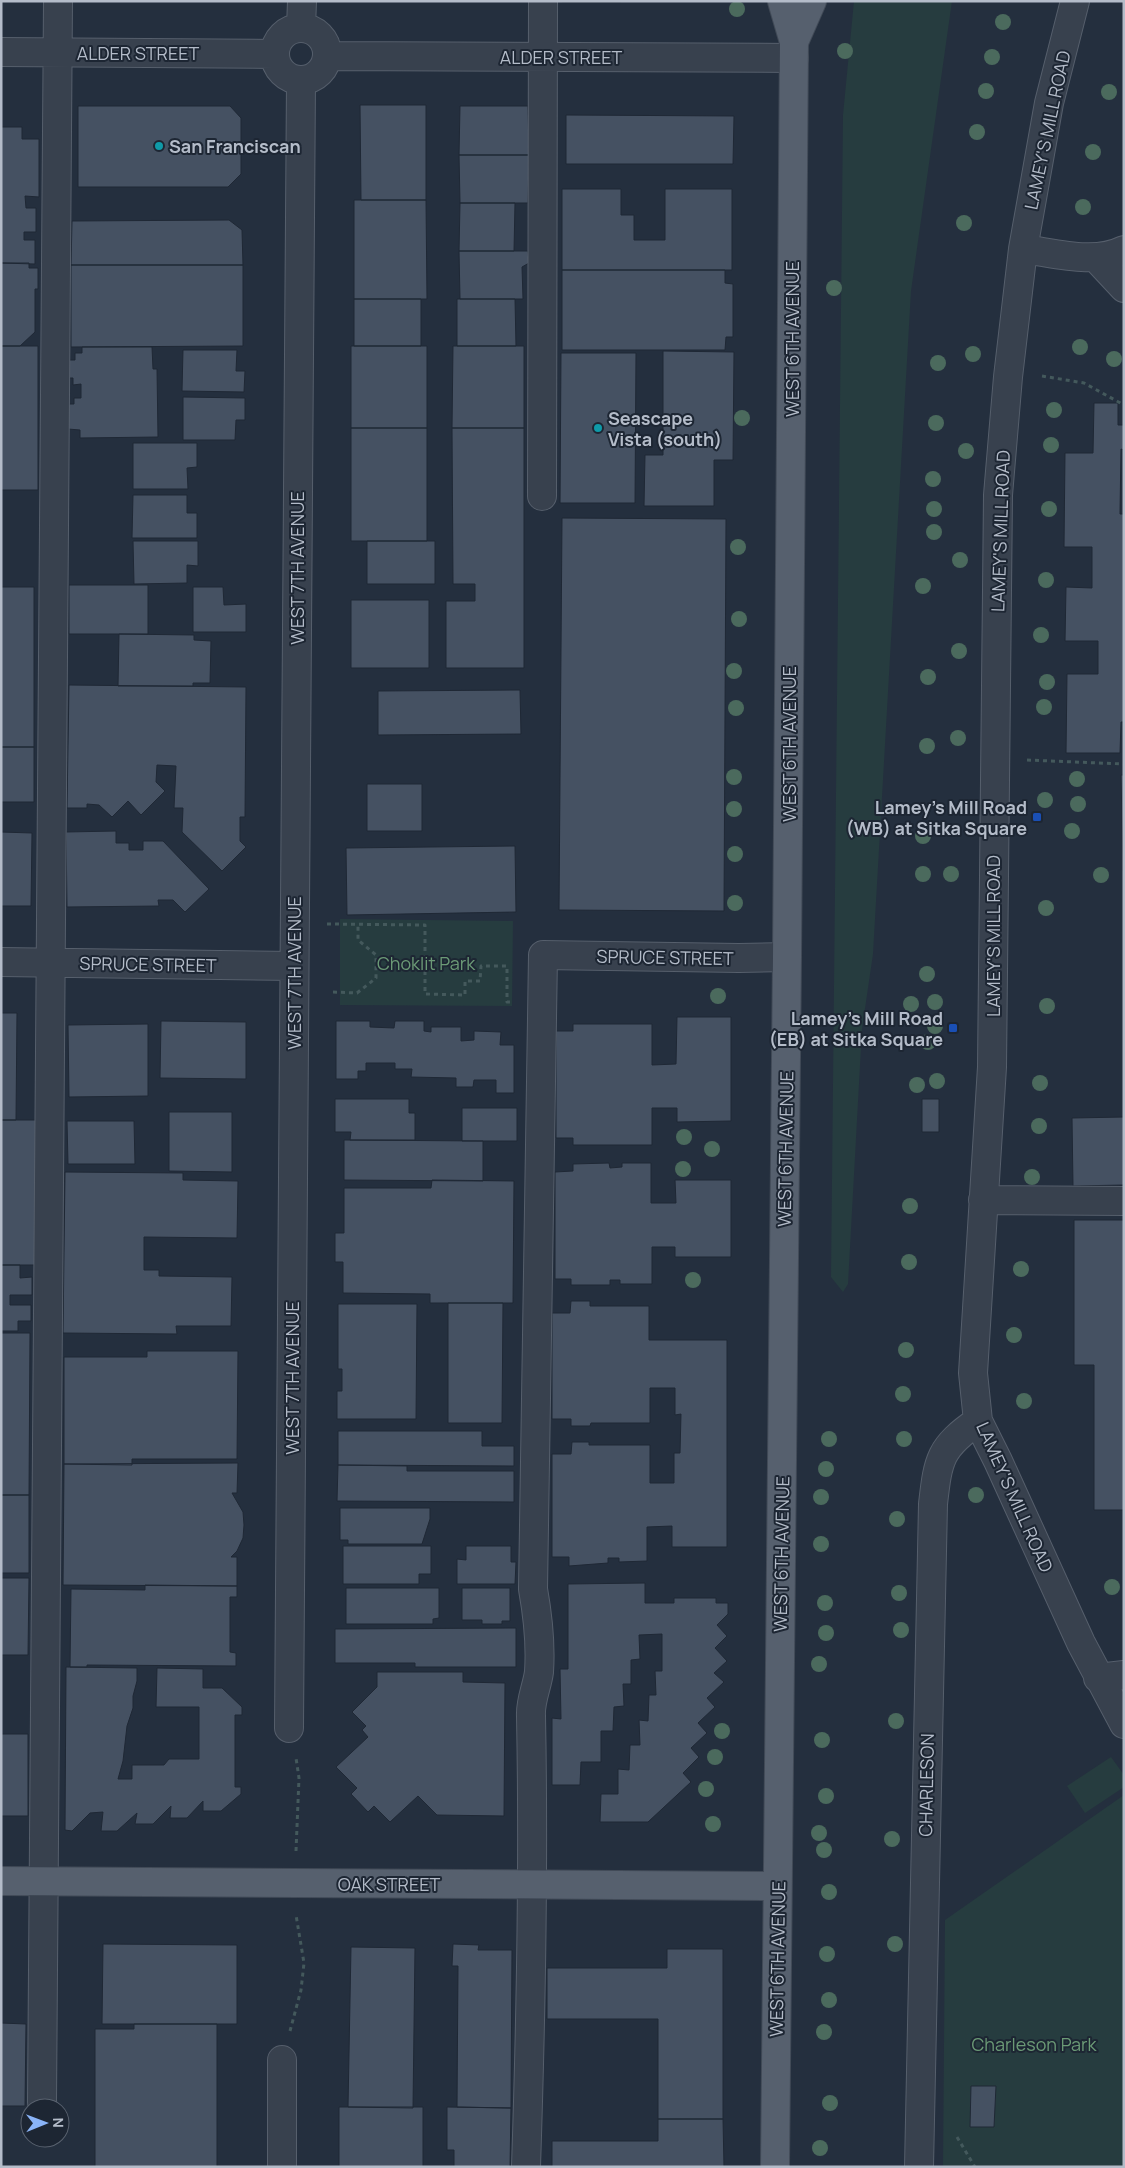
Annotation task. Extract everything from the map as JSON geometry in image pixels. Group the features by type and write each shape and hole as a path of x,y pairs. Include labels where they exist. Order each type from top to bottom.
{"main road":[{"name":"WEST 6TH AVENUE","path":"775,2167 788,957 794,50 782,1"},
{"name":"WEST 6TH AVENUE","path":"794,50 812,1"},
{"name":"OAK STREET","path":"1,1881 777,1886"}],"street":[{"path":"42,2098 58,1"},
{"path":"301,28 302,1"},
{"path":"542,496 543,1"},
{"name":"LAMEY'S MILL ROAD","path":"1075,1 1049,103 1024,249 1008,377 998,494 992,1067 973,1373 978,1421 1111,1676 1124,1724"},
{"path":"301,28 317,33 326,47 327,56 322,70 316,76 301,81 285,76 279,70 274,54 275,46 286,32 301,28"},
{"name":"ALDER STREET","path":"327,56 543,57 794,50"},
{"name":"ALDER STREET","path":"1,52 274,54"},
{"name":"WEST 7TH AVENUE","path":"289,1728 301,81"},
{"path":"1024,249 1096,258 1116,254 1124,250"},
{"path":"1096,258 1124,288"},
{"name":"SPRUCE STREET","path":"533,1884 531,1712 539,1672 540,1625 532,1589 543,955 788,957"},
{"name":"SPRUCE STREET","path":"1,962 294,966"},
{"path":"983,1200 1124,1201"},
{"name":"CHARLESON","path":"919,2167 933,1504 936,1473 946,1448 959,1434 978,1421"},
{"path":"526,2167 533,1884"},
{"path":"282,2060 282,2167"}],"path":[{"path":"1042,376 1084,383 1124,405"},
{"path":"1022,760 1124,764"},
{"path":"324,924 426,925 425,994 465,995 465,981 480,981 481,966 507,966 507,1002"},
{"path":"334,992 358,993 376,978 376,955 358,940 358,924"},
{"path":"289,1728 299,1773 295,1859"},
{"path":"282,2060 301,1990 304,1963 295,1910"},
{"path":"957,2136 975,2167"}],"green space":[{"path":"854,1 952,1 911,291 873,954 862,1029 848,1284 843,1292 831,1277 843,115"},
{"name":"Choklit Park","path":"340,919 513,921 512,1006 340,1005"},
{"path":"1111,1757 1124,1775 1124,1787 1085,1813 1067,1786"},
{"name":"Charleson Park","path":"1124,1795 1124,2167 943,2167 945,1920"}],"building":[{"path":"621,1 621,2 562,2"},
{"path":"360,105 426,105 426,200 361,200"},
{"name":"San Franciscan","path":"78,106 230,106 241,118 241,174 228,187 78,187"},
{"path":"460,106 528,106 529,155 459,155"},
{"path":"566,115 734,116 733,164 566,164"},
{"path":"1,127 22,127 22,139 39,139 39,197 25,196 26,208 36,208 36,232 24,232 24,240 35,240 35,264 1,263"},
{"path":"459,155 529,155 528,203 460,203"},
{"path":"562,189 621,189 621,215 634,215 634,240 665,240 665,189 732,189 732,270 562,270"},
{"path":"354,200 426,200 427,299 354,299"},
{"path":"460,203 515,203 514,251 459,251"},
{"path":"229,220 242,230 243,265 71,265 72,221"},
{"path":"459,251 528,251 529,263 522,267 523,299 460,299"},
{"path":"1,263 29,263 29,268 38,268 38,289 35,289 35,332 20,346 1,346"},
{"path":"71,265 243,265 243,346 71,347"},
{"path":"562,270 725,270 725,283 733,284 733,337 726,337 725,350 562,350"},
{"path":"354,299 421,299 421,346 354,346"},
{"path":"457,299 515,299 516,346 457,346"},
{"path":"1,346 38,346 38,490 1,490"},
{"path":"351,346 427,346 427,428 351,428"},
{"path":"453,346 524,346 524,428 452,428"},
{"path":"82,347 152,347 153,369 157,369 158,437 80,438 80,430 68,429 68,404 74,404 74,398 81,398 81,384 73,385 73,378 68,378 68,360 75,360 75,353 82,353"},
{"path":"183,350 237,350 236,371 245,371 244,392 182,391"},
{"path":"663,351 734,352 733,460 714,460 714,506 644,506 645,455 663,455"},
{"name":"Seascape Vista (south)","path":"561,353 636,353 635,503 560,503"},
{"path":"183,397 245,398 245,420 236,420 235,440 183,440"},
{"path":"1094,403 1118,403 1118,425 1124,425 1124,450 1121,449 1120,514 1124,514 1124,722 1121,722 1120,753 1066,753 1067,674 1098,674 1098,641 1065,641 1066,587 1092,588 1092,547 1064,547 1065,453 1093,453"},
{"path":"351,428 427,428 427,541 351,541"},
{"path":"452,428 524,428 524,668 446,668 446,601 475,601 475,584 453,584"},
{"path":"133,443 197,443 197,467 187,468 188,489 133,489"},
{"path":"133,495 187,495 187,513 197,513 197,538 132,538"},
{"path":"562,518 726,519 724,911 559,910"},
{"path":"133,541 198,541 198,566 187,565 187,583 134,584"},
{"path":"367,541 435,541 435,584 367,584"},
{"path":"69,585 148,585 148,634 69,634"},
{"path":"1,587 34,587 34,747 1,747"},
{"path":"193,587 223,587 224,605 246,604 246,632 193,632"},
{"path":"351,600 429,600 429,668 351,668"},
{"path":"119,634 194,635 194,640 211,641 210,683 193,683 193,686 118,686"},
{"path":"69,685 246,687 245,817 240,817 240,841 246,847 222,871 182,832 183,808 174,808 176,766 157,765 156,782 165,791 141,815 128,801 112,817 99,805 87,804 87,808 67,808"},
{"path":"520,690 521,734 378,735 378,691"},
{"path":"1,747 34,747 34,802 1,802"},
{"path":"1121,775 1124,775 1124,871 1123,871"},
{"path":"367,784 422,784 422,831 367,831"},
{"path":"116,831 116,843 129,843 129,850 143,850 143,841 163,841 209,889 185,912 173,900 158,900 159,906 67,907 66,832"},
{"path":"1,832 32,833 31,906 1,906"},
{"path":"515,846 516,912 347,915 346,848"},
{"path":"1,1013 17,1013 16,1120 1,1120"},
{"path":"677,1017 731,1017 731,1121 677,1122 677,1108 652,1108 652,1145 573,1145 573,1138 556,1138 556,1031 573,1031 573,1024 652,1024 652,1065 676,1064"},
{"path":"161,1021 246,1022 246,1079 160,1078"},
{"path":"336,1021 370,1021 370,1027 394,1028 395,1021 424,1021 424,1031 431,1032 431,1027 461,1027 461,1041 474,1040 474,1031 501,1032 500,1045 514,1045 514,1093 496,1093 496,1080 474,1080 473,1087 456,1087 456,1078 411,1077 412,1069 395,1069 395,1063 366,1063 366,1071 358,1071 358,1079 336,1079"},
{"path":"148,1024 148,1096 69,1097 68,1025"},
{"path":"335,1099 409,1099 409,1113 415,1113 415,1140 350,1140 351,1132 335,1132"},
{"path":"922,1099 939,1099 939,1132 922,1132"},
{"path":"462,1108 517,1108 517,1141 462,1141"},
{"path":"169,1112 232,1112 232,1172 169,1171"},
{"path":"1124,1117 1124,1185 1073,1186 1072,1118"},
{"path":"1,1120 36,1120 41,1265 1,1265"},
{"path":"67,1121 134,1121 135,1164 68,1164"},
{"path":"344,1140 483,1141 483,1181 344,1180"},
{"path":"609,1163 610,1168 622,1167 622,1163 651,1163 651,1203 676,1203 675,1180 731,1180 731,1257 675,1257 675,1247 652,1247 652,1284 620,1284 620,1280 610,1280 610,1285 571,1285 571,1279 555,1279 555,1172 573,1171 573,1164"},
{"path":"65,1172 183,1173 183,1180 238,1181 237,1238 144,1237 144,1270 159,1270 159,1276 232,1277 231,1326 176,1326 177,1334 63,1333"},
{"path":"432,1180 514,1181 513,1303 430,1303 430,1294 343,1293 343,1262 335,1262 335,1233 344,1233 344,1188 431,1188"},
{"path":"1074,1220 1124,1220 1124,1510 1094,1510 1094,1365 1074,1365"},
{"path":"1,1265 20,1265 20,1278 32,1277 32,1295 10,1295 10,1305 31,1305 31,1321 18,1321 18,1331 1,1331"},
{"path":"571,1301 590,1301 590,1306 649,1306 649,1340 727,1340 727,1547 672,1547 672,1526 647,1527 647,1561 619,1562 619,1558 608,1558 608,1563 569,1566 569,1557 552,1557 552,1454 571,1454 572,1442 589,1442 589,1445 650,1445 650,1483 674,1483 674,1453 680,1453 681,1414 675,1415 675,1388 650,1388 650,1423 591,1423 590,1426 571,1426 571,1419 552,1419 552,1313 570,1313"},
{"path":"448,1303 503,1303 502,1423 448,1423"},
{"path":"338,1304 417,1304 416,1419 337,1419 337,1391 342,1391 342,1369 338,1369"},
{"path":"1,1333 30,1333 29,1495 1,1495"},
{"path":"147,1351 238,1351 237,1459 132,1459 132,1465 64,1464 64,1357 147,1357"},
{"path":"338,1431 482,1431 482,1446 514,1446 514,1466 338,1465"},
{"path":"238,1463 237,1493 232,1493 243,1512 244,1525 243,1538 237,1551 231,1557 237,1557 237,1586 63,1585 64,1464"},
{"path":"338,1465 407,1466 407,1471 514,1471 514,1502 337,1501"},
{"path":"1,1495 29,1495 29,1573 1,1573"},
{"path":"340,1508 430,1508 430,1519 422,1544 348,1544 348,1540 340,1540"},
{"path":"343,1546 431,1546 431,1574 419,1574 419,1584 343,1584"},
{"path":"466,1546 511,1546 511,1562 516,1562 515,1584 457,1584 457,1559 466,1560"},
{"path":"1,1578 29,1578 28,1655 1,1655"},
{"path":"645,1583 645,1603 674,1603 674,1598 716,1598 716,1603 728,1603 728,1614 717,1625 727,1636 715,1648 727,1661 714,1673 724,1682 707,1698 715,1707 698,1723 707,1733 691,1748 699,1757 683,1773 691,1782 648,1822 600,1822 601,1794 618,1794 618,1769 629,1770 630,1745 640,1745 639,1720 648,1721 649,1695 656,1695 655,1671 662,1671 662,1634 639,1635 640,1659 631,1660 631,1684 623,1684 624,1706 614,1707 613,1731 601,1731 601,1762 581,1762 580,1785 552,1785 552,1718 561,1719 560,1669 568,1669 568,1584"},
{"path":"145,1585 237,1586 237,1597 230,1597 230,1652 236,1653 236,1666 87,1665 87,1667 70,1667 71,1589 145,1590"},
{"path":"346,1588 439,1588 439,1618 433,1619 433,1624 346,1624"},
{"path":"462,1588 510,1588 510,1621 502,1621 502,1624 482,1624 482,1620 462,1620"},
{"path":"516,1628 516,1667 415,1667 415,1663 335,1663 335,1629"},
{"path":"66,1667 137,1668 133,1708 127,1726 123,1761 118,1779 132,1779 132,1765 164,1765 169,1759 199,1759 199,1707 156,1707 157,1668 203,1669 203,1688 222,1688 242,1707 242,1715 235,1715 235,1787 241,1787 241,1794 221,1811 203,1811 203,1801 187,1818 170,1818 171,1806 153,1824 135,1824 137,1813 117,1831 101,1831 103,1812 90,1813 72,1831 65,1830"},
{"path":"377,1672 463,1672 463,1682 505,1683 504,1816 437,1815 418,1796 390,1822 374,1806 368,1812 351,1794 357,1788 336,1767 368,1737 362,1730 366,1726 352,1712 377,1687"},
{"path":"1,1734 28,1734 28,1816 1,1816"},
{"path":"103,1944 237,1945 237,2024 102,2024"},
{"path":"453,1944 479,1945 478,1950 512,1950 511,2108 457,2107 458,1966 452,1966"},
{"path":"351,1947 415,1948 413,2108 348,2107"},
{"path":"667,1949 723,1949 723,2119 658,2119 658,2019 547,2019 547,1968 667,1968"},
{"path":"1,2023 26,2024 25,2098 20,2098 20,2106 1,2106"},
{"path":"134,2024 217,2024 217,2167 95,2167 95,2029 134,2029"},
{"path":"971,2086 996,2086 994,2127 970,2127"},
{"path":"339,2107 423,2107 423,2167 339,2167"},
{"path":"447,2107 511,2108 510,2167 454,2167 454,2150 447,2150"},
{"path":"658,2119 723,2119 724,2167 552,2167 552,2141 658,2141"}],"place":[{"name":"San Franciscan","path":"159,146"},
{"name":"Seascape Vista (south)","path":"598,428"},
{"name":"Lamey's Mill Road (WB) at Sitka Square","path":"1037,817"},
{"name":"Lamey's Mill Road (EB) at Sitka Square","path":"953,1028"}]}
